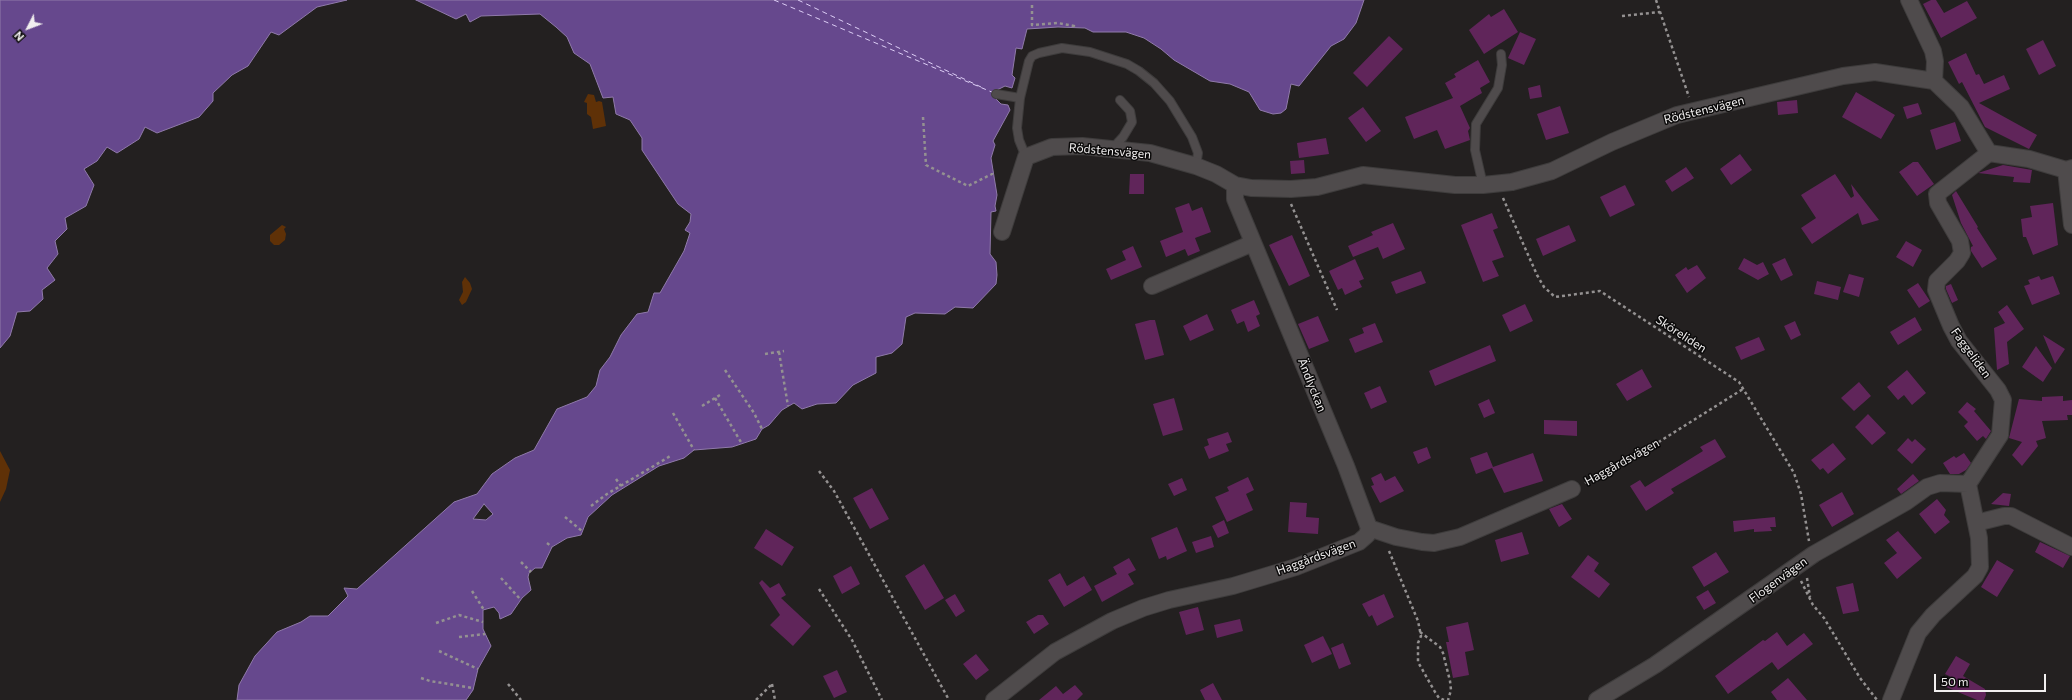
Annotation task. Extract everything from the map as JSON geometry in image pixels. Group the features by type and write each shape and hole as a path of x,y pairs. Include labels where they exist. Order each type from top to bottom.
{"street":[{"path":"1909,0 1934,51 1934,81 1961,107 1989,153 2029,159 2069,169 2072,224"},
{"name":"Rödstensvägen","path":"1026,157 1052,148 1082,146 1150,153 1196,166 1216,174 1235,185 1251,188 1285,189 1317,187 1363,175 1455,185 1490,185 1534,176 1566,166 1645,127 1677,115 1693,111 1864,72 1934,81"},
{"name":"Faggeliden","path":"1968,484 2000,435 2003,400 1998,390 1951,326 1936,290 1937,281 1957,261 1962,253 1960,241 1938,203 1937,194 1989,153"},
{"path":"1002,232 1026,157"},
{"name":"Ändlyckan","path":"1235,185 1236,200 1253,243 1346,466 1376,531"},
{"path":"1152,286 1253,243"},
{"name":"Flogenvägen","path":"1597,700 1649,670 1805,560 1906,502 1927,487 1940,483 1968,484"},
{"path":"1891,700 1918,632 1933,615 1978,571 1980,549 1968,484"},
{"name":"Haggårdsvägen","path":"994,700 1055,652 1112,621 1138,610 1169,600 1233,586 1296,567 1359,542 1367,535 1376,531 1422,542 1448,540 1474,532 1572,489"},
{"path":"1976,523 2004,516 2011,516 2072,547"}],"lane":[{"path":"1026,157 1019,140 1017,128 1020,98 1030,61 1032,56 1039,53 1062,48 1090,52 1127,64 1149,79 1170,101 1192,137 1198,153 1196,166"},
{"path":"1490,185 1475,150 1476,124 1498,88 1502,65 1501,54"},
{"path":"996,94 1020,98"},
{"path":"1111,149 1123,137 1132,122 1130,111 1120,100"}],"path":[{"path":"1656,0 1693,111"},
{"path":"1032,5 1032,25 1058,23 1074,26 1074,29"},
{"path":"1622,16 1660,12"},
{"path":"923,117 926,165 968,186 992,174 992,171"},
{"name":"Sköreliden","path":"1490,185 1537,275 1550,293 1556,297 1600,291 1696,355 1734,378 1743,389 1794,473 1801,494 1808,540 1805,560"},
{"path":"1285,189 1337,310"},
{"path":"765,354 784,351"},
{"path":"779,352 788,406"},
{"path":"725,370 754,413 762,429"},
{"name":"Haggårdsvägen","path":"1572,489 1646,450 1743,389"},
{"path":"702,406 720,395"},
{"path":"715,398 742,444"},
{"path":"673,413 694,450"},
{"path":"591,506 672,455"},
{"path":"819,471 834,491 949,700"},
{"path":"616,479 621,486"},
{"path":"565,517 582,531"},
{"path":"1376,531 1418,621 1420,632 1417,650 1418,662 1435,692 1444,700"},
{"path":"547,543 552,547"},
{"path":"1805,560 1810,599"},
{"path":"1805,560 1810,599 1824,618 1860,678 1877,700"},
{"path":"521,562 531,572"},
{"path":"501,578 521,600"},
{"path":"819,588 852,640 882,700"},
{"path":"472,591 484,610"},
{"path":"436,623 459,614 482,622"},
{"path":"1420,632 1440,647 1443,653 1450,681 1448,700"},
{"path":"459,637 485,634"},
{"path":"439,651 478,669"},
{"path":"421,678 430,682 473,688"},
{"path":"508,684 521,700"},
{"path":"756,700 772,684 775,700"}],"shaded area":[{"path":"0,0 347,0 317,7 279,35 271,32 248,66 232,75 213,93 213,101 199,117 157,133 145,127 139,139 117,153 107,147 97,161 84,169 94,185 86,206 65,218 67,229 55,241 58,254 47,268 55,280 42,290 43,299 30,311 17,312 10,336 0,348"},
{"path":"416,0 1364,0 1356,23 1344,39 1331,46 1299,86 1291,84 1286,109 1281,113 1273,114 1260,110 1249,92 1230,84 1210,81 1174,60 1144,38 1126,32 1093,32 1085,28 1058,27 1027,29 1022,49 1016,48 1012,75 1015,78 1012,88 1005,86 997,90 995,98 1001,104 1008,105 1010,110 993,141 995,145 991,158 997,195 995,206 996,211 991,212 990,254 996,262 997,275 996,284 973,308 955,307 945,314 915,313 906,317 902,344 892,353 876,357 876,373 853,385 836,403 817,404 802,409 794,403 782,410 769,425 762,429 756,439 732,447 694,450 684,458 659,466 612,495 588,517 581,535 567,538 552,547 542,568 535,568 529,573 528,577 531,590 522,598 511,614 500,619 499,613 494,607 483,610 483,629 491,646 478,669 473,690 466,700 237,700 239,685 255,656 277,632 301,622 310,616 328,616 348,596 344,588 357,589 454,502 477,494 492,474 515,458 534,450 557,409 587,397 596,386 600,370 610,357 621,335 637,314 648,312 654,293 660,293 684,251 690,233 685,230 690,222 691,214 678,204 642,150 642,138 630,120 616,114 613,97 603,98 590,64 574,53 567,37 540,14 481,16 470,22 466,14 456,19","holes":["484,504 493,514 486,520 473,519"]},
{"path":"588,94 594,95 596,102 602,102 606,126 593,129 591,117 587,114 587,103 584,102"},
{"path":"282,225 286,227 284,229 286,234 285,240 279,245 274,245 270,241 270,235"},
{"path":"465,277 470,283 472,289 466,302 462,305 459,300 463,292 462,282"},
{"path":"0,451 10,470 6,489 0,502"}],"building":[{"path":"1931,0 1936,0 1944,13 1967,1 1977,18 1941,38 1923,4"},
{"path":"1504,9 1518,32 1484,54 1469,30 1489,14 1491,17"},
{"path":"1520,32 1536,39 1524,65 1508,58"},
{"path":"1389,36 1403,49 1367,87 1353,73"},
{"path":"2043,40 2056,66 2039,75 2026,49"},
{"path":"1966,53 1976,75 1979,74 1984,84 2004,75 2010,89 1979,103 2037,135 2029,149 1985,127 1962,82 1959,84 1948,62"},
{"path":"1478,60 1490,82 1480,88 1482,93 1460,106 1470,128 1468,131 1470,140 1445,149 1437,130 1414,139 1405,117 1453,98 1445,83 1456,77 1454,74"},
{"path":"1540,85 1542,97 1530,99 1528,88"},
{"path":"1856,92 1895,115 1881,139 1842,117"},
{"path":"1797,100 1798,113 1778,115 1777,102"},
{"path":"1918,103 1922,114 1907,119 1903,107"},
{"path":"1560,106 1569,133 1546,140 1537,114"},
{"path":"1363,107 1381,131 1366,142 1348,118"},
{"path":"1955,122 1961,141 1936,150 1930,130"},
{"path":"1326,138 1329,154 1299,158 1297,143"},
{"path":"1740,154 1752,170 1731,185 1720,169"},
{"path":"1304,160 1305,173 1291,174 1290,161"},
{"path":"1913,162 1918,162 1934,184 1917,196 1899,172"},
{"path":"2003,165 2032,170 2030,183 2013,182 2014,177 1978,173"},
{"path":"1686,167 1694,178 1672,192 1665,181"},
{"path":"1130,174 1144,174 1144,194 1129,194"},
{"path":"1835,174 1851,198 1854,196 1851,184 1879,220 1862,225 1858,213 1812,244 1801,228 1816,218 1801,195"},
{"path":"1625,185 1635,205 1610,217 1600,197"},
{"path":"1956,191 1997,259 1982,268 1971,251 1971,247 1973,246 1961,223 1952,195"},
{"path":"1189,203 1192,211 1202,207 1211,232 1195,238 1200,251 1188,256 1185,249 1166,257 1160,241 1183,232 1175,208"},
{"path":"2053,203 2058,245 2033,255 2026,237 2023,237 2021,219 2032,217 2030,206"},
{"path":"1492,213 1498,228 1493,230 1504,257 1492,261 1499,276 1483,282 1461,225"},
{"path":"1393,223 1405,249 1383,259 1378,247 1353,257 1348,246 1373,235 1371,232"},
{"path":"1569,225 1576,241 1543,256 1536,239"},
{"path":"1292,235 1310,276 1289,286 1269,245"},
{"path":"1906,241 1922,250 1913,267 1896,257"},
{"path":"1133,246 1142,267 1111,280 1106,269 1126,260 1122,251"},
{"path":"1744,258 1757,265 1763,262 1769,274 1758,280 1738,269"},
{"path":"1785,258 1793,275 1781,281 1772,264"},
{"path":"1355,259 1364,279 1359,281 1362,287 1345,295 1342,288 1338,290 1329,271"},
{"path":"1697,265 1706,278 1687,293 1675,275 1686,267 1688,270"},
{"path":"1421,271 1426,283 1396,294 1391,282"},
{"path":"1849,274 1864,278 1859,297 1843,292"},
{"path":"2039,276 2041,280 2053,276 2060,294 2032,305 2024,286 2030,284 2028,280"},
{"path":"1817,281 1841,287 1838,300 1814,294"},
{"path":"1918,283 1930,301 1919,308 1907,290"},
{"path":"1951,284 1958,300 1952,303 1946,289 1946,286"},
{"path":"1254,300 1260,314 1256,316 1260,326 1248,332 1244,321 1237,324 1231,310"},
{"path":"1525,304 1533,321 1510,332 1502,315"},
{"path":"2007,305 2024,329 2007,342 2009,364 1997,370 1994,328 2005,323 1998,312"},
{"path":"1207,314 1214,330 1190,341 1183,326"},
{"path":"1318,316 1329,341 1309,349 1298,324"},
{"path":"1915,317 1922,330 1898,345 1890,332"},
{"path":"1155,320 1164,355 1145,360 1135,324"},
{"path":"1795,321 1801,335 1791,340 1784,326"},
{"path":"1375,323 1383,342 1355,353 1349,339 1364,333 1362,328"},
{"path":"2043,335 2065,349 2055,364"},
{"path":"1759,337 1765,350 1741,360 1735,347"},
{"path":"1490,345 1496,361 1435,386 1429,371"},
{"path":"2036,346 2052,368 2043,382 2022,367"},
{"path":"1642,369 1652,387 1627,401 1616,384"},
{"path":"1907,370 1926,393 1912,405 1904,395 1898,400 1887,387"},
{"path":"1859,382 1871,396 1854,411 1841,398"},
{"path":"1380,386 1387,402 1371,409 1364,393"},
{"path":"2063,396 2063,401 2072,400 2072,415 2067,415 2068,420 2042,421 2046,438 2036,441 2038,446 2022,466 2012,455 2022,442 2009,438 2019,399 2042,401 2042,397"},
{"path":"1174,398 1183,430 1163,436 1153,404"},
{"path":"1489,399 1495,413 1484,418 1478,404"},
{"path":"1967,402 1976,409 1974,411 1991,431 1986,439 1983,436 1977,441 1964,426 1968,422 1958,412"},
{"path":"1868,414 1886,433 1872,445 1855,427"},
{"path":"1544,420 1577,421 1577,436 1544,434"},
{"path":"1228,432 1232,442 1226,444 1229,451 1209,459 1204,447 1209,445 1207,439"},
{"path":"1908,438 1912,442 1915,439 1926,449 1912,464 1897,450"},
{"path":"1715,439 1726,457 1671,489 1674,493 1646,511 1630,486 1640,480 1645,487 1703,451 1700,447"},
{"path":"1833,443 1846,459 1828,474 1823,468 1820,470 1811,460"},
{"path":"1427,447 1431,458 1418,464 1413,452"},
{"path":"1487,452 1493,467 1533,453 1543,481 1504,493 1492,468 1476,474 1470,458"},
{"path":"1964,453 1971,463 1966,470 1959,474 1950,474 1943,463 1954,456 1956,458"},
{"path":"1381,473 1385,481 1395,476 1404,491 1380,503 1371,486 1374,485 1371,478"},
{"path":"1913,474 1919,481 1901,494 1897,489"},
{"path":"1248,477 1254,490 1246,494 1253,510 1227,522 1215,497 1229,491 1227,487"},
{"path":"1182,478 1187,490 1174,496 1168,484"},
{"path":"872,488 889,519 870,529 853,498"},
{"path":"1842,492 1854,514 1832,527 1819,505"},
{"path":"2003,493 2011,494 2009,506 1991,504"},
{"path":"1937,499 1946,510 1944,515 1950,522 1935,534 1919,514"},
{"path":"1290,502 1307,503 1306,517 1319,518 1318,534 1288,532"},
{"path":"1562,504 1572,519 1559,527 1549,509"},
{"path":"1775,517 1776,527 1770,527 1772,531 1754,532 1754,529 1734,532 1733,521"},
{"path":"1224,520 1229,533 1218,538 1212,526"},
{"path":"1177,527 1187,551 1167,560 1166,556 1159,559 1151,538"},
{"path":"766,529 794,547 782,566 754,548"},
{"path":"1898,531 1922,558 1897,579 1884,563 1897,553 1886,540"},
{"path":"1522,532 1529,554 1501,562 1495,540"},
{"path":"1211,536 1214,547 1196,553 1192,542"},
{"path":"2040,542 2070,556 2063,568 2035,552"},
{"path":"1716,552 1729,572 1704,587 1692,567"},
{"path":"1588,555 1599,563 1594,571 1610,584 1599,598 1571,577"},
{"path":"1129,558 1136,570 1128,574 1134,584 1102,602 1094,586 1117,574 1113,567"},
{"path":"1997,560 2014,570 1997,597 1981,587"},
{"path":"924,564 944,598 925,610 905,576"},
{"path":"851,566 860,584 842,594 833,576"},
{"path":"1060,573 1067,586 1084,576 1092,590 1064,607 1048,580"},
{"path":"762,580 770,588 779,583 786,595 781,598 811,626 793,646 770,625 780,615 759,583"},
{"path":"1853,583 1859,611 1843,614 1836,587"},
{"path":"1708,590 1716,603 1704,610 1696,597"},
{"path":"955,594 965,611 956,617 945,600"},
{"path":"1384,594 1394,617 1377,626 1372,615 1369,617 1362,604"},
{"path":"1198,607 1204,630 1186,635 1179,612"},
{"path":"1038,615 1043,615 1049,624 1034,634 1026,622"},
{"path":"1240,619 1243,631 1217,638 1214,625"},
{"path":"1468,622 1474,650 1465,652 1469,675 1453,678 1446,642 1449,642 1446,627"},
{"path":"1777,632 1787,646 1804,633 1813,644 1778,670 1772,662 1728,694 1715,676 1763,640 1765,641"},
{"path":"1323,636 1332,654 1312,663 1304,645"},
{"path":"1343,643 1351,664 1339,669 1331,648"},
{"path":"976,654 989,670 976,680 963,664"},
{"path":"1956,656 1970,664 1963,676 1985,689 1986,695 1984,700 1977,700 1946,687 1951,677 1945,674"},
{"path":"837,670 847,692 834,698 823,676"},
{"path":"1788,678 1807,700 1777,700 1771,692"},
{"path":"1213,683 1222,700 1205,700 1200,690"},
{"path":"1075,685 1083,694 1077,700 1039,700 1056,686 1063,694"}],"ferry route":[{"path":"774,0 994,93"},
{"path":"798,0 981,87"}]}
